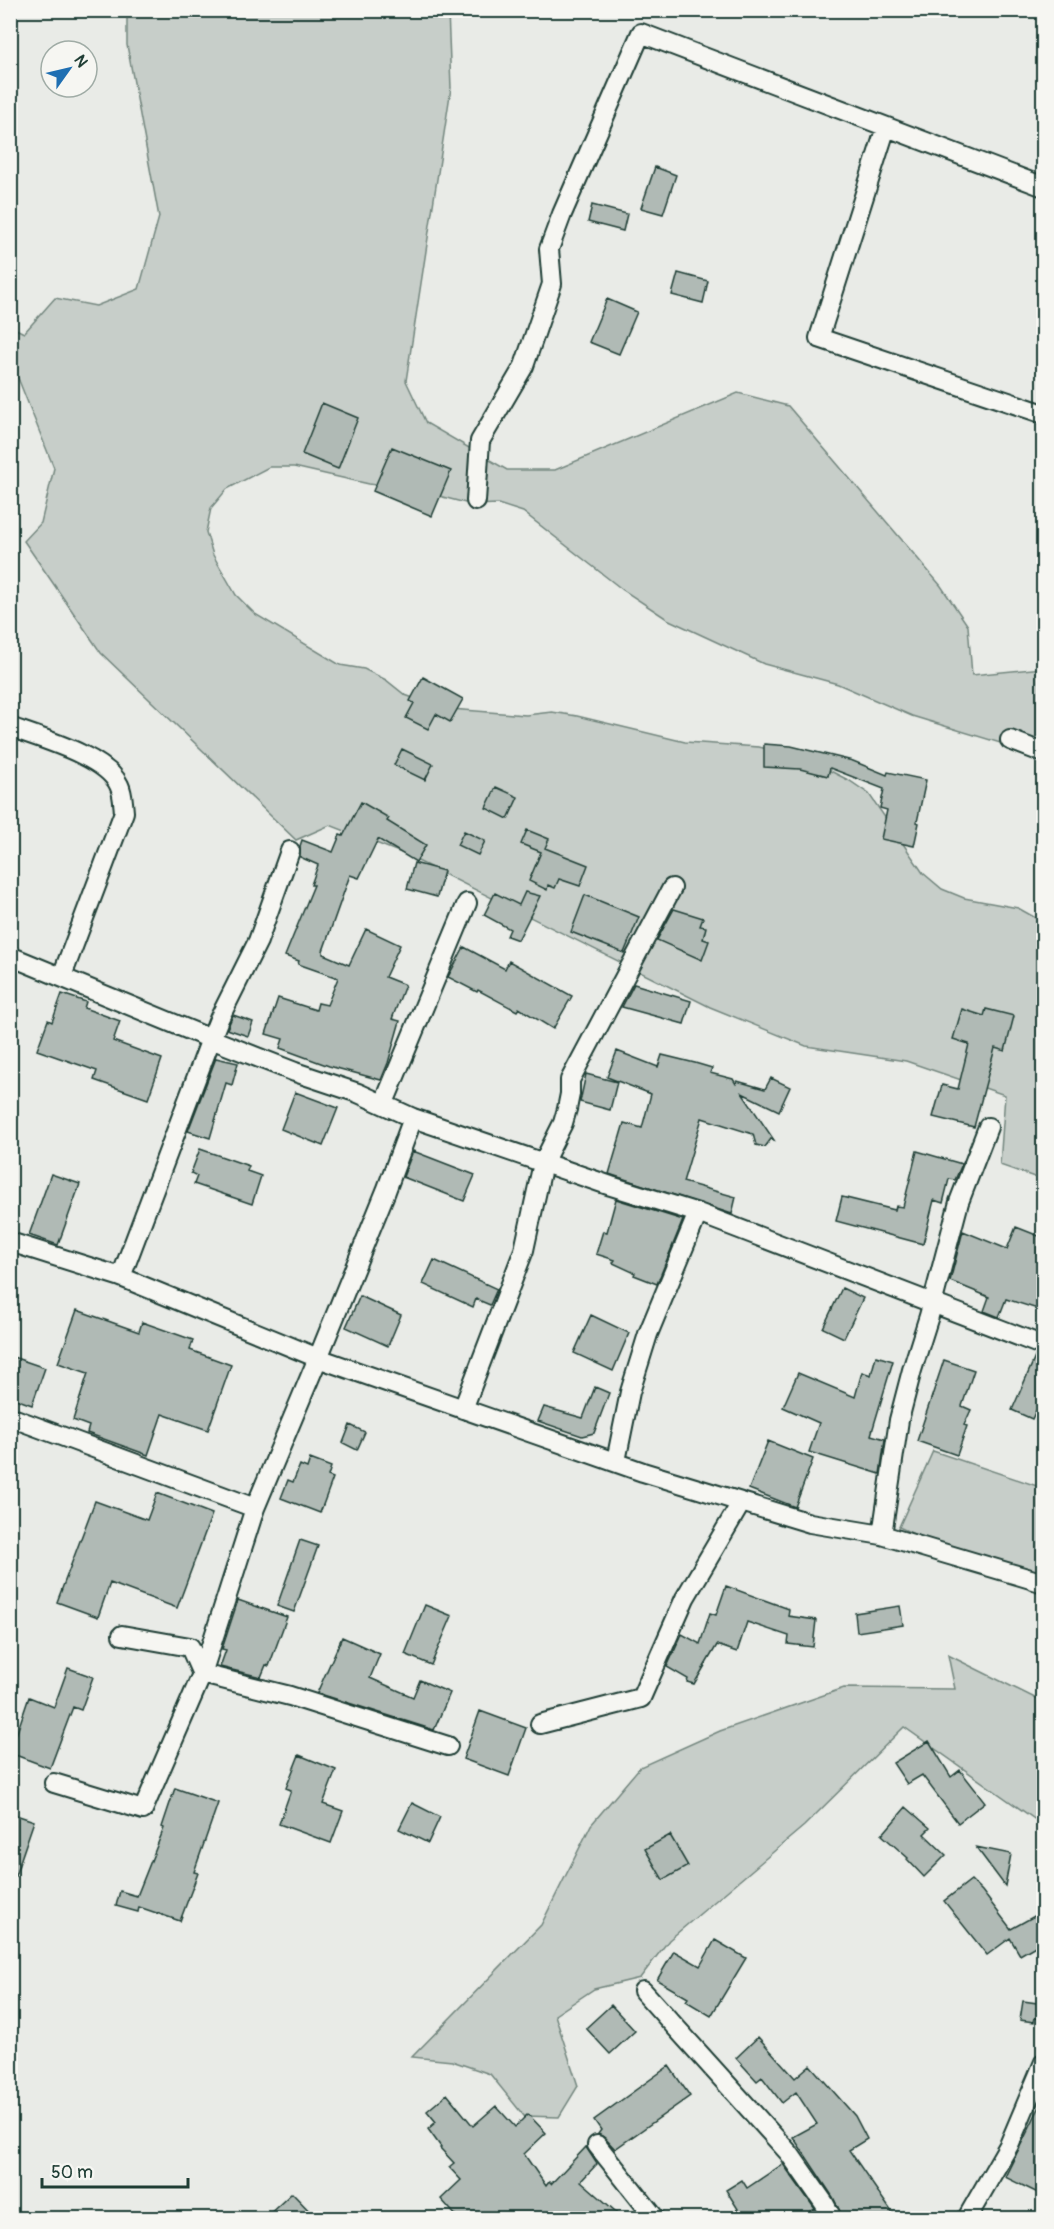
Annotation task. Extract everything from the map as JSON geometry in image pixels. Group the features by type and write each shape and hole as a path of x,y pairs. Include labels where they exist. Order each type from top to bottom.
{"street":[{"path":"476,501 480,441 524,366 552,284 549,249 641,33 1044,187"},
{"path":"886,127 819,338 1044,414"},
{"path":"10,727 102,765 119,783 124,812 62,976"},
{"path":"1010,740 1044,753"},
{"path":"121,1277 211,1039 258,941 290,851"},
{"path":"463,1409 524,1250 543,1163 567,1109 570,1080 672,888"},
{"path":"384,1103 467,903"},
{"path":"10,956 211,1039 384,1103 413,1118 698,1213 1044,1346"},
{"path":"54,1784 143,1810 202,1674 255,1508 318,1358 413,1118"},
{"path":"882,1534 899,1420 912,1370 933,1304 959,1202 988,1127"},
{"path":"616,1461 630,1392 648,1334 698,1213"},
{"path":"10,1242 121,1277 318,1358 741,1503 810,1523 882,1534 1044,1583"},
{"path":"10,1417 255,1508"},
{"path":"540,1724 641,1698 685,1598 741,1503"},
{"path":"122,1635 190,1647 202,1674"},
{"path":"202,1674 290,1696 448,1746"},
{"path":"643,1991 789,2153 832,2218"},
{"path":"967,2218 1037,2096 1044,2062"},
{"path":"597,2145 656,2218"}],"shaded area":[{"path":"127,11 448,11 451,88 406,381 426,423 507,470 555,470 738,393 788,406 941,586 968,626 972,675 1043,668 1043,756 912,716 838,684 764,664 667,619 623,590 523,512 498,504 473,505 420,491 369,484 294,467 269,467 227,489 211,508 206,532 213,555 236,595 255,614 340,665 364,669 386,680 405,695 451,709 526,715 552,712 685,742 759,747 807,759 850,781 869,794 923,873 942,889 964,898 1018,908 1043,922 1043,1180 1000,1165 1005,1095 906,1061 806,1046 710,1007 404,854 330,825 296,840 101,653 24,541 41,523 54,468 18,378 11,368 10,326 24,333 55,298 96,306 139,289 159,217 127,45"},
{"path":"933,1451 1043,1488 1043,1596 899,1527"},
{"path":"948,1655 1043,1702 1043,1825 904,1727 804,1826 669,1940 640,1978 594,1989 555,2015 578,2086 559,2117 524,2116 490,2074 452,2061 412,2057 541,1925 591,1825 640,1767 720,1731 844,1688 955,1689"}],"building":[{"path":"655,167 676,175 663,214 641,208"},
{"path":"592,205 627,214 623,231 588,222"},
{"path":"678,273 708,281 703,303 672,295"},
{"path":"607,299 637,312 619,354 589,342"},
{"path":"322,403 358,418 338,469 302,454"},
{"path":"392,447 451,471 432,516 373,491"},
{"path":"423,677 463,699 450,722 436,714 428,729 406,718 414,703 410,701"},
{"path":"764,744 791,746 853,761 887,775 888,772 926,780 914,846 881,839 887,810 880,808 884,789 830,768 828,776 800,769 764,767"},
{"path":"402,749 433,764 425,780 394,765"},
{"path":"496,787 518,797 508,819 486,808"},
{"path":"361,802 389,818 387,821 426,845 416,862 378,839 359,878 350,875 323,951 323,954 349,965 366,929 400,945 385,977 405,985 392,1019 400,1021 381,1080 329,1066 280,1048 283,1039 266,1034 278,998 316,1010 318,1003 327,1005 338,978 298,964 299,961 285,956 314,885 311,885 318,865 300,857 300,846 302,840 333,852 340,835 343,836"},
{"path":"527,830 549,839 545,848 588,865 580,886 559,879 555,888 548,885 547,890 529,881 541,852 521,844"},
{"path":"464,831 485,841 478,855 457,845"},
{"path":"414,863 444,871 437,897 407,889"},
{"path":"525,892 540,896 518,940 507,936 510,929 484,915 495,893 519,905"},
{"path":"585,895 639,917 624,953 571,932"},
{"path":"674,909 703,918 700,926 706,927 703,939 709,941 702,960 657,940"},
{"path":"464,947 505,969 509,961 572,996 553,1029 519,1008 517,1011 448,977"},
{"path":"634,984 691,1001 684,1024 622,1007"},
{"path":"62,994 86,1002 84,1008 120,1021 113,1041 162,1059 148,1099 94,1080 97,1071 37,1050 48,1020 52,1022"},
{"path":"962,1009 984,1016 986,1009 1014,1016 1005,1051 995,1048 974,1127 933,1117 942,1085 958,1089 969,1044 953,1039"},
{"path":"233,1015 253,1022 248,1036 227,1029"},
{"path":"617,1051 658,1067 662,1055 695,1063 712,1068 710,1073 733,1079 736,1084 737,1081 765,1089 771,1078 790,1087 779,1111 742,1093 774,1140 771,1139 765,1147 756,1145 753,1134 702,1118 683,1182 736,1197 732,1214 609,1174 624,1123 642,1128 651,1094 607,1077"},
{"path":"216,1058 238,1063 232,1085 226,1083 210,1138 188,1131"},
{"path":"586,1074 617,1082 610,1110 580,1102"},
{"path":"295,1092 338,1108 323,1146 281,1129"},
{"path":"200,1149 249,1166 247,1171 261,1176 252,1204 194,1184 197,1176 191,1173"},
{"path":"413,1151 475,1175 464,1201 403,1177"},
{"path":"917,1151 962,1164 955,1180 949,1179 943,1203 934,1200 923,1244 836,1221 842,1197 895,1210 896,1206 903,1207"},
{"path":"51,1174 80,1184 58,1245 29,1235"},
{"path":"616,1199 683,1220 657,1284 613,1263 615,1260 596,1254 603,1231 607,1232"},
{"path":"1016,1227 1044,1238 1044,1252 1037,1268 1044,1270 1044,1311 1006,1299 999,1317 984,1311 989,1297 950,1281 963,1231 1007,1249"},
{"path":"434,1260 497,1289 490,1305 476,1299 473,1307 423,1284"},
{"path":"842,1288 863,1298 844,1338 823,1328"},
{"path":"360,1296 401,1315 388,1346 346,1327"},
{"path":"77,1310 139,1332 142,1322 193,1340 190,1350 231,1365 208,1430 162,1414 148,1455 87,1433 89,1426 73,1420 88,1373 58,1363"},
{"path":"591,1315 629,1333 613,1371 574,1353"},
{"path":"1036,1355 1044,1357 1044,1393 1032,1419 1012,1410"},
{"path":"10,1356 45,1368 32,1405 10,1397"},
{"path":"876,1356 893,1361 871,1435 885,1439 880,1474 809,1452 819,1423 783,1407 798,1373 855,1397 862,1372 871,1375"},
{"path":"944,1360 974,1370 962,1406 971,1410 964,1425 967,1426 957,1455 917,1441"},
{"path":"595,1387 609,1393 594,1433 582,1436 538,1421 544,1407 583,1418"},
{"path":"350,1425 365,1432 357,1450 343,1443"},
{"path":"768,1441 813,1459 795,1507 749,1489"},
{"path":"310,1459 331,1467 328,1476 333,1478 320,1513 281,1498 288,1480 293,1482 300,1465 307,1468"},
{"path":"157,1493 212,1514 177,1608 110,1583 98,1617 57,1602 95,1501 147,1520"},
{"path":"300,1540 318,1546 294,1612 277,1606"},
{"path":"726,1586 789,1609 788,1616 816,1620 813,1647 788,1644 789,1636 747,1622 737,1652 717,1645 694,1684 687,1682 688,1679 667,1667 682,1634 700,1644 710,1613 716,1615"},
{"path":"238,1600 287,1617 269,1666 266,1665 261,1677 220,1667 226,1650 222,1649"},
{"path":"425,1605 452,1616 431,1665 405,1654"},
{"path":"900,1606 903,1625 857,1632 855,1613"},
{"path":"342,1637 380,1654 370,1678 413,1697 420,1680 450,1693 434,1730 317,1693"},
{"path":"68,1668 93,1677 81,1710 73,1707 50,1768 10,1753 29,1697 54,1707"},
{"path":"480,1711 526,1728 509,1776 463,1759"},
{"path":"929,1741 951,1777 960,1770 985,1802 958,1823 922,1775 907,1784 893,1763"},
{"path":"299,1755 336,1770 323,1804 343,1811 331,1843 279,1824 291,1790 286,1788"},
{"path":"175,1788 218,1803 194,1872 198,1873 180,1921 139,1907 138,1912 116,1906 120,1891 137,1896 164,1828 162,1827"},
{"path":"412,1803 440,1817 428,1843 399,1829"},
{"path":"906,1807 930,1828 924,1834 946,1855 924,1877 908,1858 882,1835"},
{"path":"10,1813 34,1821 13,1882 10,1882"},
{"path":"670,1835 688,1866 663,1880 645,1849"},
{"path":"976,1847 1011,1854 1005,1886"},
{"path":"971,1880 1011,1929 1038,1914 1044,1924 1044,1941 1020,1955 1010,1938 987,1955 944,1901"},
{"path":"715,1940 746,1958 711,2016 686,2001 688,1998 657,1980 674,1951 700,1966"},
{"path":"1023,2001 1044,2004 1044,2019 1035,2018 1034,2022 1020,2020"},
{"path":"611,2005 635,2031 610,2054 586,2028"},
{"path":"758,2037 795,2078 810,2065 855,2116 867,2139 849,2150 896,2218 843,2218 833,2197 793,2137 817,2124 796,2092 782,2103 762,2077 757,2081 736,2058"},
{"path":"669,2066 690,2096 615,2149 598,2134 601,2130 594,2120"},
{"path":"447,2094 473,2126 496,2106 515,2127 528,2114 546,2133 524,2154 546,2186 549,2182 551,2184 586,2147 597,2164 581,2181 623,2218 458,2218 441,2199 461,2180 449,2167 454,2163 440,2148 428,2129 436,2122 427,2111"},
{"path":"1044,2098 1044,2196 1005,2177"},
{"path":"783,2164 815,2209 800,2218 724,2218 738,2209 726,2190 742,2180 747,2188"},
{"path":"292,2193 316,2218 265,2218"}]}
